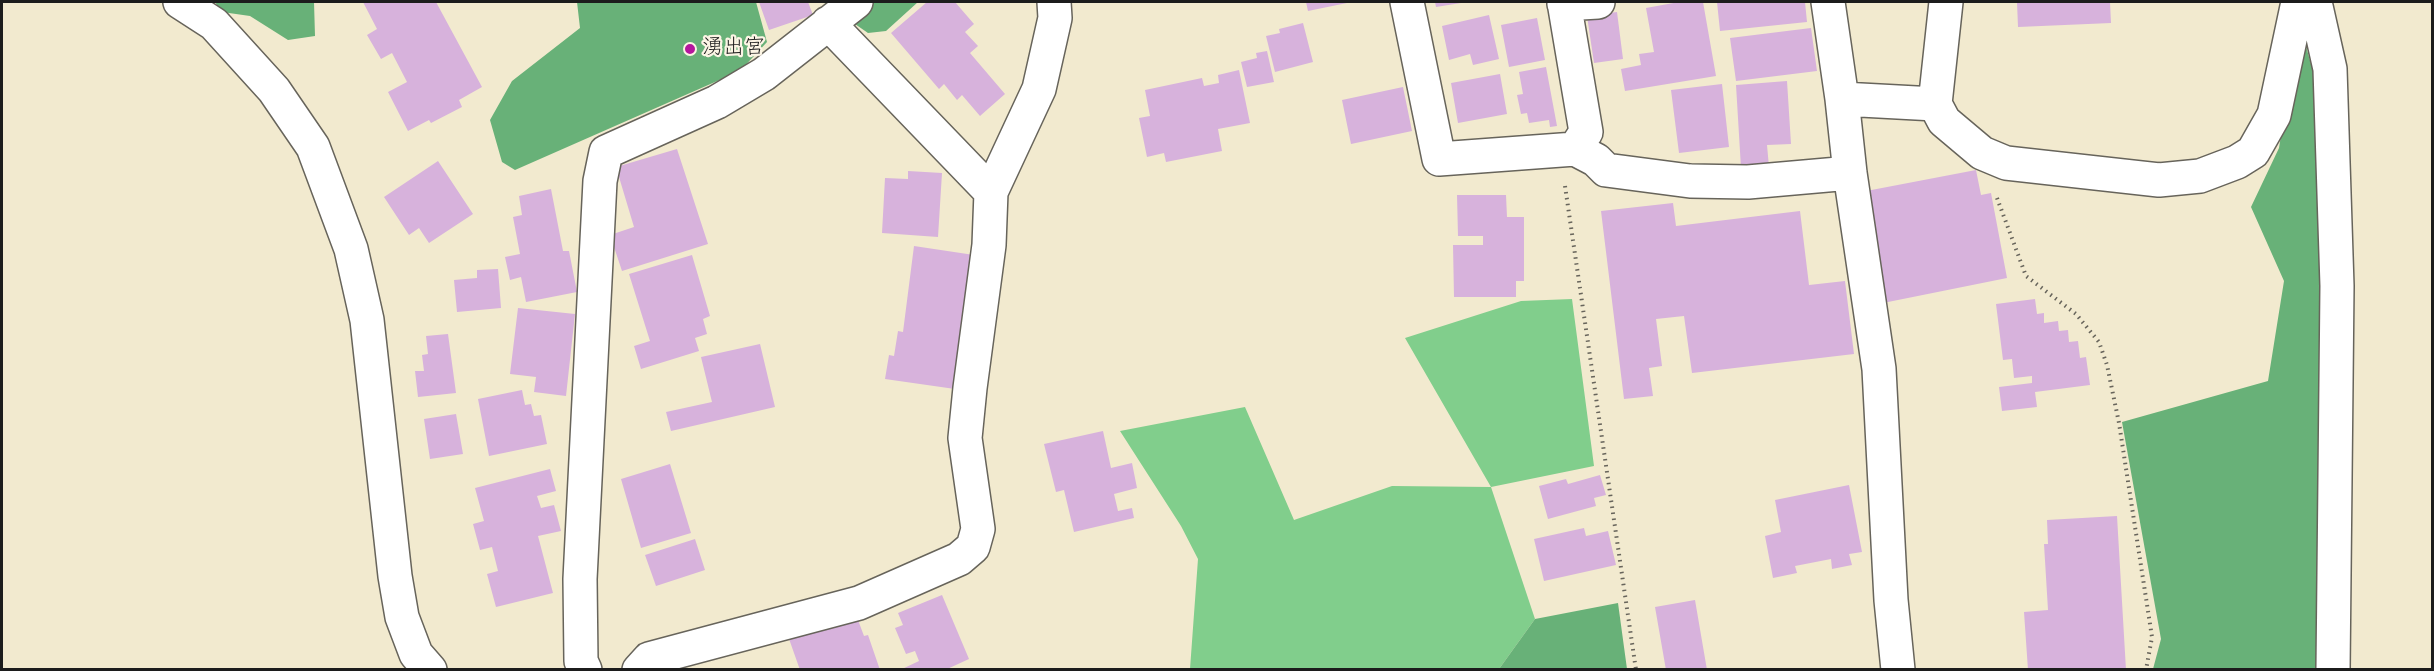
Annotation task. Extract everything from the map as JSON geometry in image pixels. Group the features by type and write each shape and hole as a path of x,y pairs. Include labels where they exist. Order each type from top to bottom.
{"street":[{"path":"180,2 214,24 274,90 313,147 351,249 367,320 395,576 402,617 416,654 430,669"},
{"path":"585,669 581,661 580,579 600,181 606,152 717,102 764,74 856,2"},
{"path":"639,669 649,658 859,603 959,559 973,547 978,529 965,438 989,246 991,192 1039,89 1054,18 1054,2"},
{"path":"1407,2 1439,159 1568,150 1596,160 1605,170 1690,181 1748,182 1850,173"},
{"path":"1568,150 1586,132 1564,3 1598,2"},
{"path":"1828,2 1879,369 1891,600 1898,669"},
{"path":"1946,2 1935,104 1944,121 1982,153 2006,163 2159,180 2200,176 2237,162 2253,152 2274,115 2298,2"},
{"path":"2315,2 2330,69 2337,274 2333,669"},
{"path":"828,23 991,192"},
{"path":"1842,99 1935,104"}],"path":[{"path":"1568,150 1636,669"},
{"path":"1982,153 2026,276 2076,314 2099,342 2107,365 2119,423 2152,637 2146,669"}],"green space":[{"path":"215,2 314,2 315,36 288,40 250,16 222,12"},
{"path":"577,2 756,2 767,42 740,71 515,170 502,162 490,120 512,81 580,28"},
{"path":"823,2 918,2 886,31 868,33"},
{"path":"2299,22 2313,71 2320,286 2317,669 2153,669 2161,639 2122,422 2268,381 2284,281 2251,207 2279,148"},
{"path":"1572,299 1594,466 1491,487 1405,338 1521,301"},
{"path":"1245,407 1294,520 1392,486 1491,487 1535,619 1499,669 1190,669 1198,559 1181,526 1120,431"},
{"path":"1618,603 1627,669 1499,669 1535,619"}],"building":[{"path":"363,2 436,2 482,87 459,100 462,107 431,123 429,120 408,131 388,92 407,82 392,53 381,59 367,35 377,29"},
{"path":"759,2 808,2 813,15 769,30"},
{"path":"927,2 955,2 974,24 965,32 978,46 970,53 1005,94 980,116 962,95 957,100 944,84 939,89 891,33"},
{"path":"1306,2 1346,2 1347,3 1308,11"},
{"path":"1435,2 1461,2 1461,3 1436,7"},
{"path":"1679,2 1703,2 1716,76 1625,91 1621,69 1641,65 1639,54 1654,52 1646,8"},
{"path":"1717,2 1805,2 1807,22 1720,31"},
{"path":"2017,2 2110,2 2111,23 2018,27"},
{"path":"1617,12 1623,59 1594,63 1587,16"},
{"path":"1489,15 1499,59 1473,65 1470,54 1449,60 1442,26"},
{"path":"1537,18 1545,60 1509,67 1501,25"},
{"path":"1303,23 1313,62 1275,72 1266,36 1280,33 1279,29"},
{"path":"1811,28 1817,71 1736,81 1730,38"},
{"path":"1267,51 1274,82 1247,87 1241,62 1257,58 1256,53"},
{"path":"1546,67 1557,126 1550,127 1549,120 1529,123 1527,113 1521,114 1517,95 1523,94 1519,72"},
{"path":"1239,70 1250,123 1218,129 1222,151 1166,162 1164,153 1147,157 1139,118 1150,116 1145,90 1202,78 1204,86 1219,83 1218,75"},
{"path":"1500,74 1507,114 1458,123 1451,83"},
{"path":"1787,81 1791,144 1767,145 1769,167 1741,168 1736,85"},
{"path":"1722,84 1729,147 1679,153 1671,90"},
{"path":"1403,87 1412,131 1351,144 1342,100"},
{"path":"677,149 708,244 622,271 610,235 634,227 616,167"},
{"path":"438,161 473,214 429,243 419,228 409,235 384,197"},
{"path":"1976,170 1981,195 1991,193 2007,278 1883,303 1861,192"},
{"path":"908,171 942,173 938,237 882,233 885,178 908,179"},
{"path":"551,189 563,251 569,251 577,292 526,302 521,277 510,280 505,257 520,254 513,217 522,215 519,196"},
{"path":"1457,195 1506,195 1507,217 1524,217 1524,281 1516,281 1516,297 1454,297 1453,245 1483,245 1483,236 1458,236"},
{"path":"1673,203 1676,226 1800,211 1809,285 1845,281 1854,354 1692,373 1684,316 1656,319 1662,366 1649,368 1653,396 1624,399 1601,211"},
{"path":"914,246 974,255 955,389 885,379 889,355 894,356 898,331 903,332"},
{"path":"692,255 710,316 703,319 707,334 695,338 699,351 641,369 634,346 650,341 629,274"},
{"path":"498,269 501,308 457,312 454,280 477,278 477,270"},
{"path":"2035,299 2037,314 2044,313 2044,323 2058,321 2059,331 2068,330 2069,342 2078,341 2080,358 2086,357 2090,385 2035,392 2037,407 2002,411 1999,387 2032,383 2032,376 2014,378 2012,359 2003,360 1996,304"},
{"path":"518,308 575,314 566,396 534,392 536,377 510,374"},
{"path":"448,334 456,393 418,397 415,371 424,371 422,355 428,354 426,336"},
{"path":"760,344 775,407 671,431 666,412 712,402 701,357"},
{"path":"522,390 525,405 531,404 534,416 541,415 547,444 489,456 478,399"},
{"path":"456,414 463,454 430,459 424,419"},
{"path":"1103,431 1111,468 1132,463 1137,488 1114,494 1118,511 1132,508 1134,518 1074,532 1064,490 1056,492 1044,444"},
{"path":"670,464 691,533 641,548 621,479"},
{"path":"550,469 556,491 537,496 541,508 554,505 561,531 538,536 553,593 496,607 487,574 498,571 492,547 480,550 473,524 484,521 475,488"},
{"path":"1600,475 1606,495 1594,498 1596,506 1548,519 1539,486 1566,479 1568,484"},
{"path":"1849,485 1862,552 1849,554 1852,565 1832,569 1831,559 1795,566 1797,573 1773,578 1765,536 1781,532 1775,500"},
{"path":"2117,516 2126,670 2028,670 2024,612 2048,610 2044,544 2048,544 2047,520"},
{"path":"1584,528 1586,536 1608,531 1616,565 1544,581 1534,539"},
{"path":"695,539 705,570 656,586 645,555"},
{"path":"942,595 969,659 945,670 900,670 919,661 915,651 906,654 895,628 903,625 898,613"},
{"path":"1695,600 1707,670 1666,670 1655,607"},
{"path":"855,612 864,636 868,635 880,670 800,670 788,636"}],"place":[{"name":"湧出宮","path":"690,49"}]}
